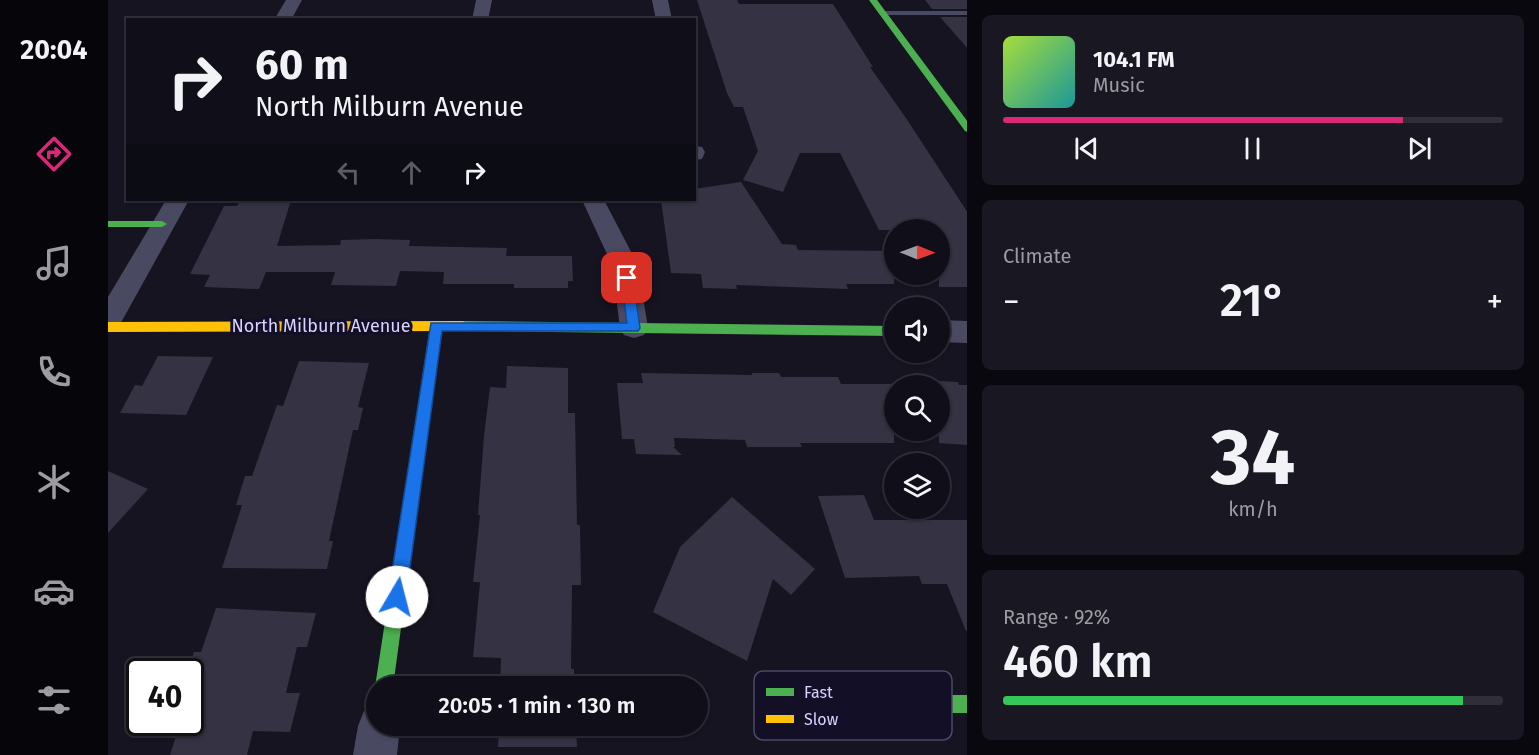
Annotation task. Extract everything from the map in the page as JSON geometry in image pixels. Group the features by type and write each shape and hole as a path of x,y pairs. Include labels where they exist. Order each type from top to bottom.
{"street":[{"path":"283,18 294,0"},
{"path":"480,18 484,0"},
{"path":"660,0 664,18"},
{"path":"873,0 967,128"},
{"path":"108,321 176,201"},
{"path":"593,201 625,265 634,328"},
{"path":"108,224 162,224"},
{"path":"386,676 436,326"},
{"name":"North Milburn Avenue","path":"108,327 436,326 884,331"},
{"path":"950,331 967,332"},
{"path":"375,755 378,736"}],"lane":[{"path":"882,13 967,13"}],"building":[{"path":"697,0 737,0 739,4 833,4 873,67 870,67 967,211 967,287 939,287 939,285 950,285 950,219 884,219 884,230 879,230 840,153 800,153 783,192 743,180 758,151 743,107 734,107 727,93"},
{"path":"925,0 967,0 967,9 932,9"},
{"path":"940,17 967,17 967,48"},
{"path":"741,182 782,244 796,245 798,250 884,251 884,284 846,284 848,289 736,285 737,289 703,288 701,274 671,273 661,201 696,201 696,189"},
{"path":"240,201 291,201 277,246 340,245 341,240 374,239 410,240 409,246 507,248 506,256 572,256 573,281 568,281 568,288 514,288 514,284 443,284 444,272 400,271 396,286 331,285 335,272 266,272 259,289 204,287 210,275 190,274 224,206 237,206"},
{"path":"158,356 213,357 186,415 120,413 135,385 142,386"},
{"path":"299,361 369,363 358,407 363,408 358,430 353,430 329,541 333,541 327,569 222,568 242,505 236,505 245,476 252,476 277,405 283,406"},
{"path":"507,366 568,368 568,413 575,413 577,525 580,525 581,585 572,585 571,669 574,669 574,676 500,676 501,658 473,657 480,582 473,582 490,387 506,388"},
{"path":"641,373 752,375 752,373 779,373 781,377 838,377 841,384 884,384 884,441 894,441 894,443 800,443 802,447 747,447 745,440 674,438 675,447 673,447 682,455 636,454 634,439 622,439 617,383 643,383"},
{"path":"950,382 967,385 967,445 939,443 939,441 950,441"},
{"path":"108,471 148,489 108,533"},
{"path":"864,495 874,520 967,520 967,631 947,584 922,584 919,576 845,578 818,496"},
{"path":"732,497 815,569 791,595 773,579 747,661 653,612 680,547"},
{"path":"216,608 316,613 307,647 297,647 286,693 300,693 290,732 253,731 247,755 170,755 176,736 204,736 204,658 192,658 194,652 201,652"},
{"path":"499,736 576,736 577,747 498,747"}],"traffic: fast":[{"path":"873,0 967,128"},
{"path":"108,224 162,224"},
{"path":"386,676 436,326"},
{"path":"463,326 884,331"},
{"path":"952,704 967,704"}],"traffic: slow":[{"path":"108,327 463,326"}],"route":[{"path":"397,597 436,326 634,328 627,278"}]}
